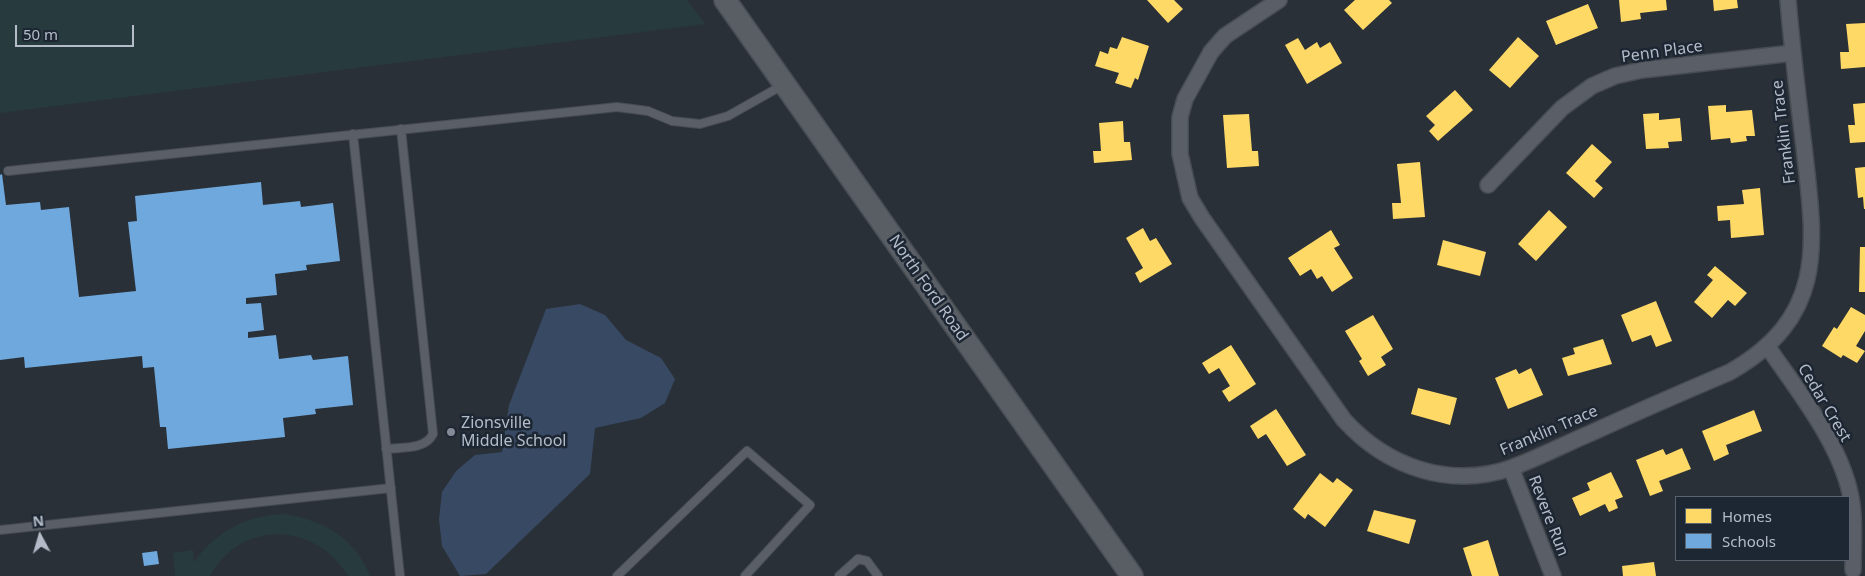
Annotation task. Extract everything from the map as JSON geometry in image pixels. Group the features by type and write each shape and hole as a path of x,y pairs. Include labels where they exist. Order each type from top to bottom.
{"main road":[{"name":"North Ford Road","path":"725,0 1132,576"}],"street":[{"name":"Franklin Trace","path":"1279,0 1225,36 1211,52 1192,83 1183,108 1179,135 1180,154 1190,198 1344,420 1357,435 1393,460 1429,473 1461,477 1511,468 1730,372 1751,360 1767,346 1795,312 1808,281 1813,246 1813,226 1788,0"},
{"name":"Penn Place","path":"1488,185 1562,108 1592,86 1615,76 1642,70 1793,54"},
{"name":"Cedar Crest","path":"1767,346 1810,409 1842,468 1852,503 1853,570"},
{"name":"Revere Run","path":"1511,468 1553,576"}],"lane":[{"path":"8,171 617,107 648,111 672,121 700,124 728,116 784,84"},
{"path":"386,449 424,444 429,441 433,434 401,129"},
{"path":"352,134 400,576"},
{"path":"617,576 746,451 810,505 745,576"},
{"path":"0,530 391,488"},
{"path":"839,576 858,559 867,561 878,576"}],"green space":[{"path":"0,0 687,0 705,24 0,113"},
{"path":"283,514 311,520 336,533 356,551 370,576 348,576 334,558 317,545 298,537 279,534 259,537 240,544 224,557 210,576 175,576 173,553 193,550 194,562 212,542 233,527 256,518"}],"water":[{"path":"580,304 605,315 626,340 661,358 675,379 665,403 641,418 595,428 590,474 486,574 460,576 442,546 439,519 442,492 456,471 475,455 502,452 509,405 546,309"}],"building: Homes":[{"path":"1147,0 1174,0 1183,9 1168,23"},
{"path":"1355,0 1389,0 1392,3 1363,30 1344,10"},
{"path":"1619,0 1666,0 1667,10 1640,13 1641,19 1621,22"},
{"path":"1713,0 1737,0 1738,8 1714,11"},
{"path":"1588,4 1598,28 1556,45 1546,21"},
{"path":"1865,23 1865,67 1841,69 1840,52 1849,52 1846,24"},
{"path":"1122,37 1149,46 1138,80 1135,78 1131,88 1115,83 1119,73 1095,66 1100,51 1108,54 1110,47 1117,49"},
{"path":"1518,37 1539,56 1510,88 1489,70"},
{"path":"1298,38 1305,50 1317,42 1320,48 1330,42 1342,63 1307,84 1285,45"},
{"path":"1455,90 1473,110 1438,141 1429,131 1435,125 1426,116"},
{"path":"1865,103 1865,142 1850,143 1848,125 1855,125 1853,104"},
{"path":"1726,105 1726,112 1752,110 1755,136 1746,136 1747,141 1731,143 1730,138 1711,140 1708,106"},
{"path":"1659,113 1659,120 1680,118 1682,141 1668,142 1669,148 1646,149 1643,114"},
{"path":"1249,114 1252,151 1258,151 1259,166 1227,168 1223,115"},
{"path":"1123,121 1124,142 1130,142 1132,160 1094,163 1093,151 1101,151 1099,123"},
{"path":"1592,144 1612,162 1595,181 1603,188 1594,198 1566,173"},
{"path":"1420,162 1425,217 1393,219 1392,203 1401,203 1397,164"},
{"path":"1865,167 1864,209 1863,197 1858,198 1855,168"},
{"path":"1760,188 1764,235 1731,238 1730,220 1718,221 1717,206 1744,204 1742,190"},
{"path":"1549,210 1567,227 1536,261 1518,244"},
{"path":"1143,228 1150,241 1156,238 1172,264 1140,283 1135,273 1143,268 1126,238"},
{"path":"1331,230 1340,245 1334,248 1353,278 1332,292 1322,276 1317,279 1311,269 1300,276 1288,258"},
{"path":"1443,240 1486,252 1480,276 1437,265"},
{"path":"1860,247 1865,247 1865,292 1859,292"},
{"path":"1715,266 1747,293 1735,306 1728,300 1712,318 1694,302 1713,280 1707,275"},
{"path":"1656,301 1672,341 1656,347 1651,335 1632,342 1621,315"},
{"path":"1851,307 1865,315 1865,331 1856,346 1865,351 1857,363 1843,355 1841,358 1822,346 1834,327 1837,329"},
{"path":"1373,315 1393,349 1381,357 1386,365 1368,376 1359,361 1362,359 1345,331"},
{"path":"1603,339 1612,364 1568,376 1562,358 1575,354 1573,348"},
{"path":"1231,345 1256,384 1229,402 1222,391 1230,386 1219,368 1209,374 1202,363"},
{"path":"1531,368 1543,395 1508,409 1495,378 1516,369 1519,374"},
{"path":"1418,388 1457,398 1450,425 1411,414"},
{"path":"1276,409 1306,455 1287,466 1266,434 1258,439 1250,426"},
{"path":"1754,410 1762,431 1726,445 1729,454 1714,461 1702,431"},
{"path":"1682,448 1691,469 1659,481 1663,491 1650,496 1636,460 1663,449 1666,455"},
{"path":"1611,472 1623,497 1615,500 1618,508 1609,512 1605,504 1580,516 1572,498 1590,490 1587,483"},
{"path":"1320,473 1333,483 1337,478 1353,490 1325,527 1308,514 1305,519 1293,509"},
{"path":"1374,510 1416,520 1409,544 1367,531"},
{"path":"1488,540 1499,576 1472,576 1463,548"},
{"path":"1654,562 1656,576 1623,576 1622,566"}],"building: Schools":[{"path":"2,174 6,205 40,202 41,210 69,207 79,297 136,291 128,222 137,221 135,196 261,182 263,205 300,201 301,207 333,203 340,261 306,265 307,270 275,274 277,295 246,298 246,304 261,303 264,330 248,332 248,338 276,335 279,359 311,355 313,360 348,356 353,405 315,409 316,414 283,418 285,437 168,449 166,427 160,427 154,367 143,368 142,356 25,368 24,357 0,360 0,175"},
{"path":"157,551 159,564 144,566 142,553"}],"place":[{"name":"Zionsville Middle School","path":"451,432"}]}
